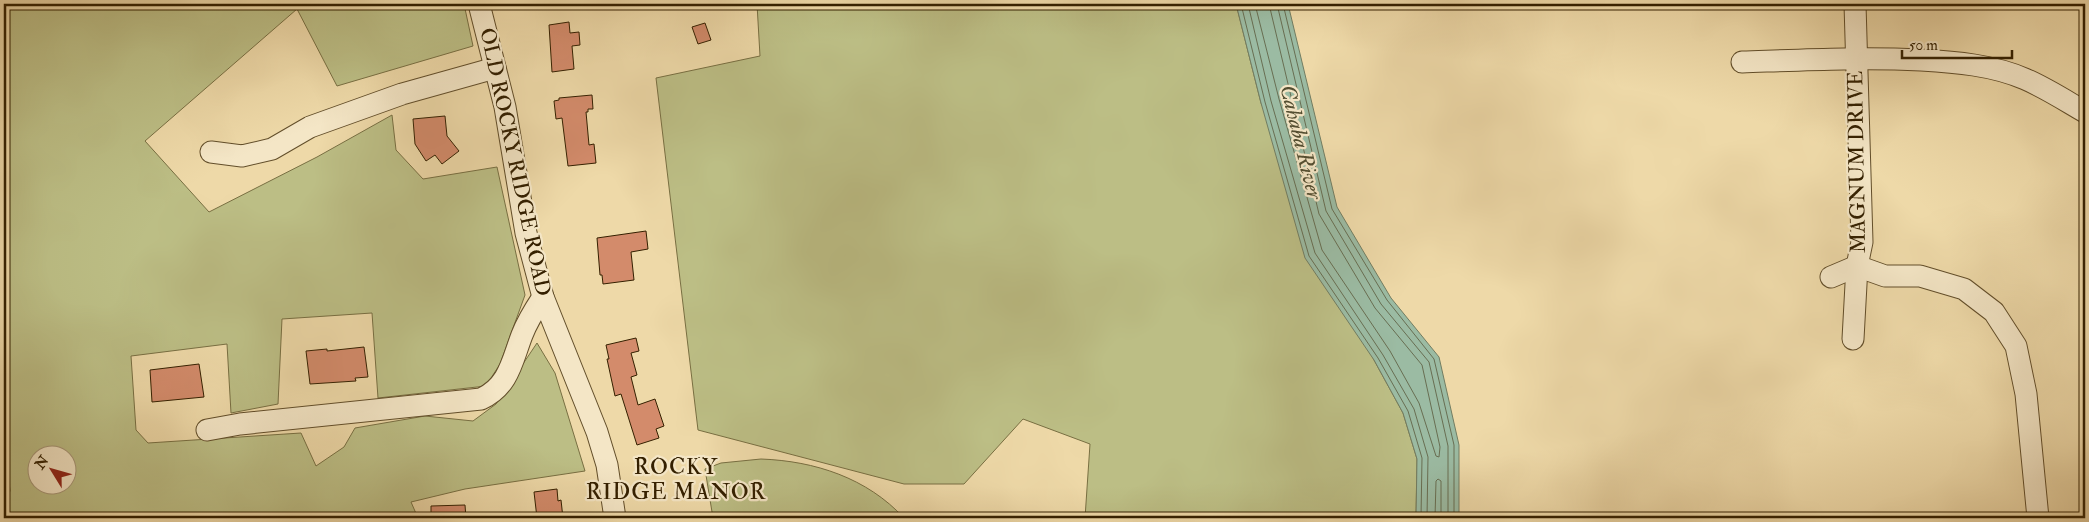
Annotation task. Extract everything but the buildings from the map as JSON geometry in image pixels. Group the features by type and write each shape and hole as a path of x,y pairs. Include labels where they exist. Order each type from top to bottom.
{"street":[{"name":"OLD ROCKY RIDGE ROAD","path":"479,4 505,107 526,233 543,297 597,432 607,465 615,518"},
{"name":"MAGNUM DRIVE","path":"1854,339 1857,266 1862,242 1855,4"},
{"path":"1742,62 1856,58 1944,61 1987,67 2025,78 2085,112"},
{"path":"211,152 242,156 272,149 310,127 402,94 495,68"},
{"path":"1831,277 1857,266 1885,276 1920,276 1947,283 1964,290 1994,312 2016,346 2026,394 2038,518"},
{"path":"207,430 240,424 481,399 496,390 509,373 523,333 543,297"}],"green space":[{"path":"4,4 464,4 473,46 337,86 297,9 145,141 209,212 317,157 392,115 396,150 423,179 497,167 525,295 500,364 486,386 378,398 372,313 282,319 278,404 231,413 227,344 131,356 136,430 148,443 301,433 316,466 344,447 355,428 425,416 473,421 496,404 537,343 555,373 585,471 465,489 411,502 418,518 4,518 4,503 10,491 4,438"},
{"path":"757,4 1236,4 1261,103 1374,360 1403,413 1417,459 1416,518 1085,518 1090,444 1023,419 964,484 904,484 698,430 656,78 760,56"},
{"path":"761,459 801,463 839,474 874,492 904,518 713,518 705,469 721,463"}],"water":[{"name":"Cahaba River","path":"1236,4 1288,4 1337,207 1391,298 1439,357 1459,445 1459,518 1416,518 1417,459 1403,413 1374,360 1305,258 1261,103"}],"district":[{"name":"ROCKY RIDGE MANOR","path":"676,480"}]}
